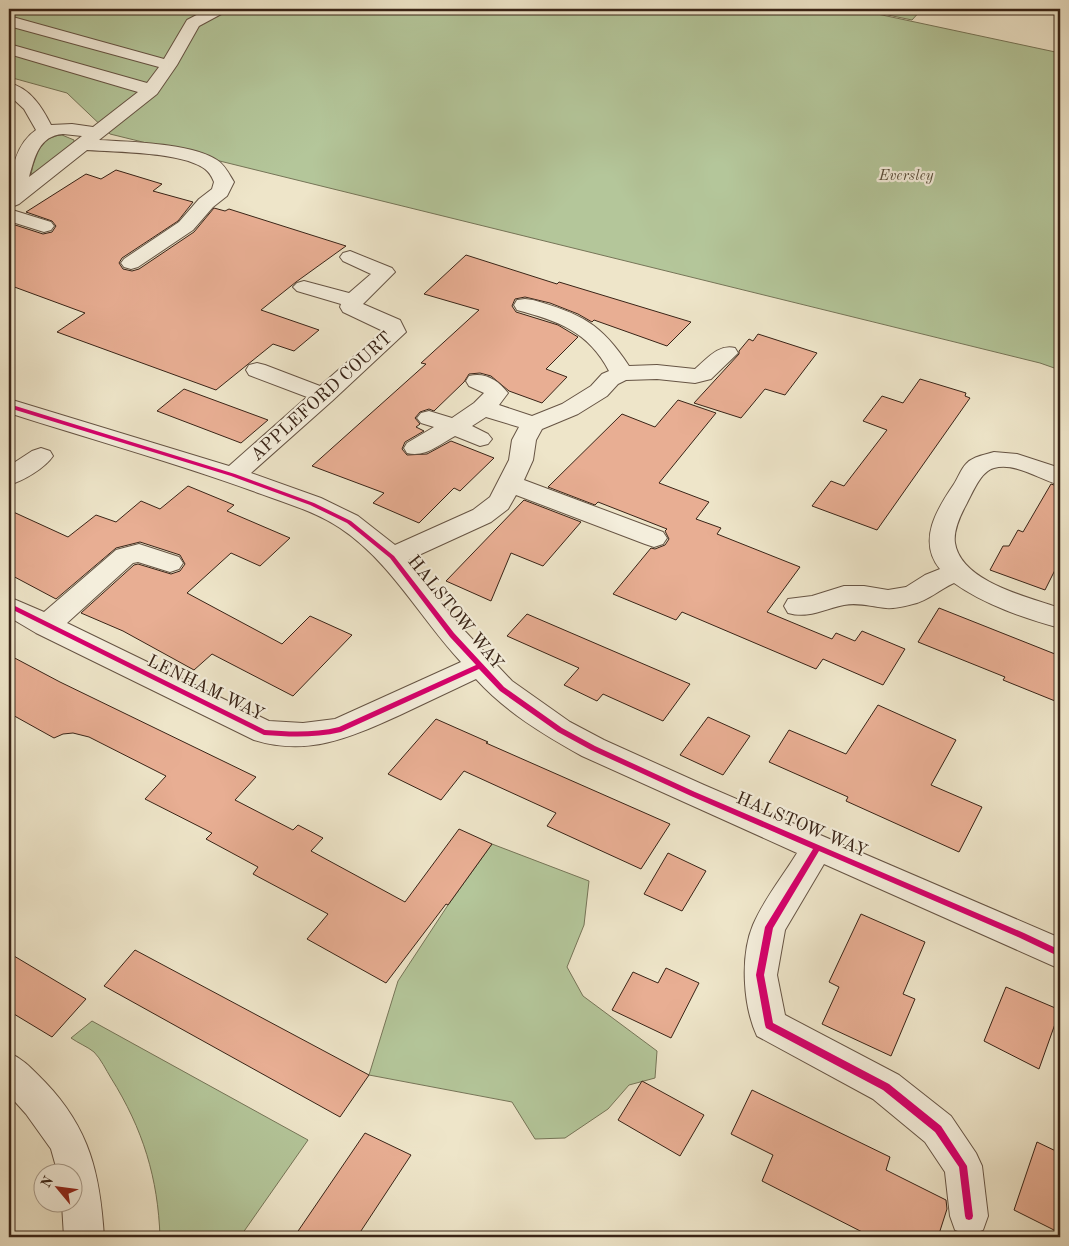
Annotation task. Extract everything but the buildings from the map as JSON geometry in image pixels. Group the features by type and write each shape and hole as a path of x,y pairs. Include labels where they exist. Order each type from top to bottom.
{"street":[{"path":"10,205 151,90 169,65 193,23 222,9"},
{"path":"9,20 169,65"},
{"path":"9,49 151,90"},
{"path":"9,88 14,89 29,103 46,133"},
{"path":"10,205 35,140 46,133 69,129 90,138 188,156 209,163 219,172 224,182 220,192 206,203 186,226 131,264"},
{"path":"10,205 44,226"},
{"path":"304,287 353,301 385,272 350,257"},
{"name":"APPLEFORD COURT","path":"233,475 395,332 392,325 351,307 353,301"},
{"path":"525,305 569,318 599,340 614,357 622,373"},
{"path":"392,557 482,516 499,503 521,460 524,440 533,424 570,409 599,391 610,379 622,373 657,372 696,376 703,374 727,353"},
{"path":"257,370 324,396"},
{"path":"416,448 490,402 496,393 491,386 476,380"},
{"name":"HALSTOW WAY","path":"9,406 233,475 312,504 349,522 392,557 452,635 502,690 560,730 593,748 816,848 957,907 1060,954"},
{"path":"483,408 533,424"},
{"path":"428,418 454,426 480,439"},
{"path":"9,477 40,456"},
{"path":"1060,477 1010,459 998,459 982,463 975,469 945,519 941,537 943,554 957,572 978,588 1060,618"},
{"path":"510,484 654,538"},
{"path":"46,626 125,556 139,553 170,563"},
{"path":"798,606 813,605 844,594 888,599 913,595 934,581 957,572"},
{"name":"LENHAM WAY","path":"9,606 46,626 264,732 294,736 320,734 341,729 480,666"},
{"path":"816,848 769,927 760,975 770,1025 886,1087 938,1129 963,1166 969,1216"},
{"path":"9,1070 39,1102 67,1141 80,1184 84,1237"}],"green space":[{"name":"Eversley","path":"9,9 854,9 1060,53 1060,370 1040,363 110,134 67,93 9,77"},
{"path":"859,9 922,9 912,20"},
{"path":"62,135 74,140 74,144 31,175 34,161 40,148 49,139"},
{"path":"492,844 589,881 584,925 567,967 583,996 657,1051 655,1078 629,1085 608,1109 565,1138 535,1139 512,1102 369,1075 398,981 448,905"},
{"path":"92,1021 308,1140 240,1237 160,1237 159,1215 152,1174 147,1154 132,1116 97,1055 71,1038"}],"cycle path":[{"path":"9,406 233,475 312,504 349,522 392,557 452,635 502,689 560,730 593,748 693,794 1021,935 1060,954"},
{"path":"9,606 264,732 303,734 341,729 479,666"},
{"path":"817,848 769,927 760,975 769,1025 886,1087 938,1129 963,1166 969,1216"}]}
